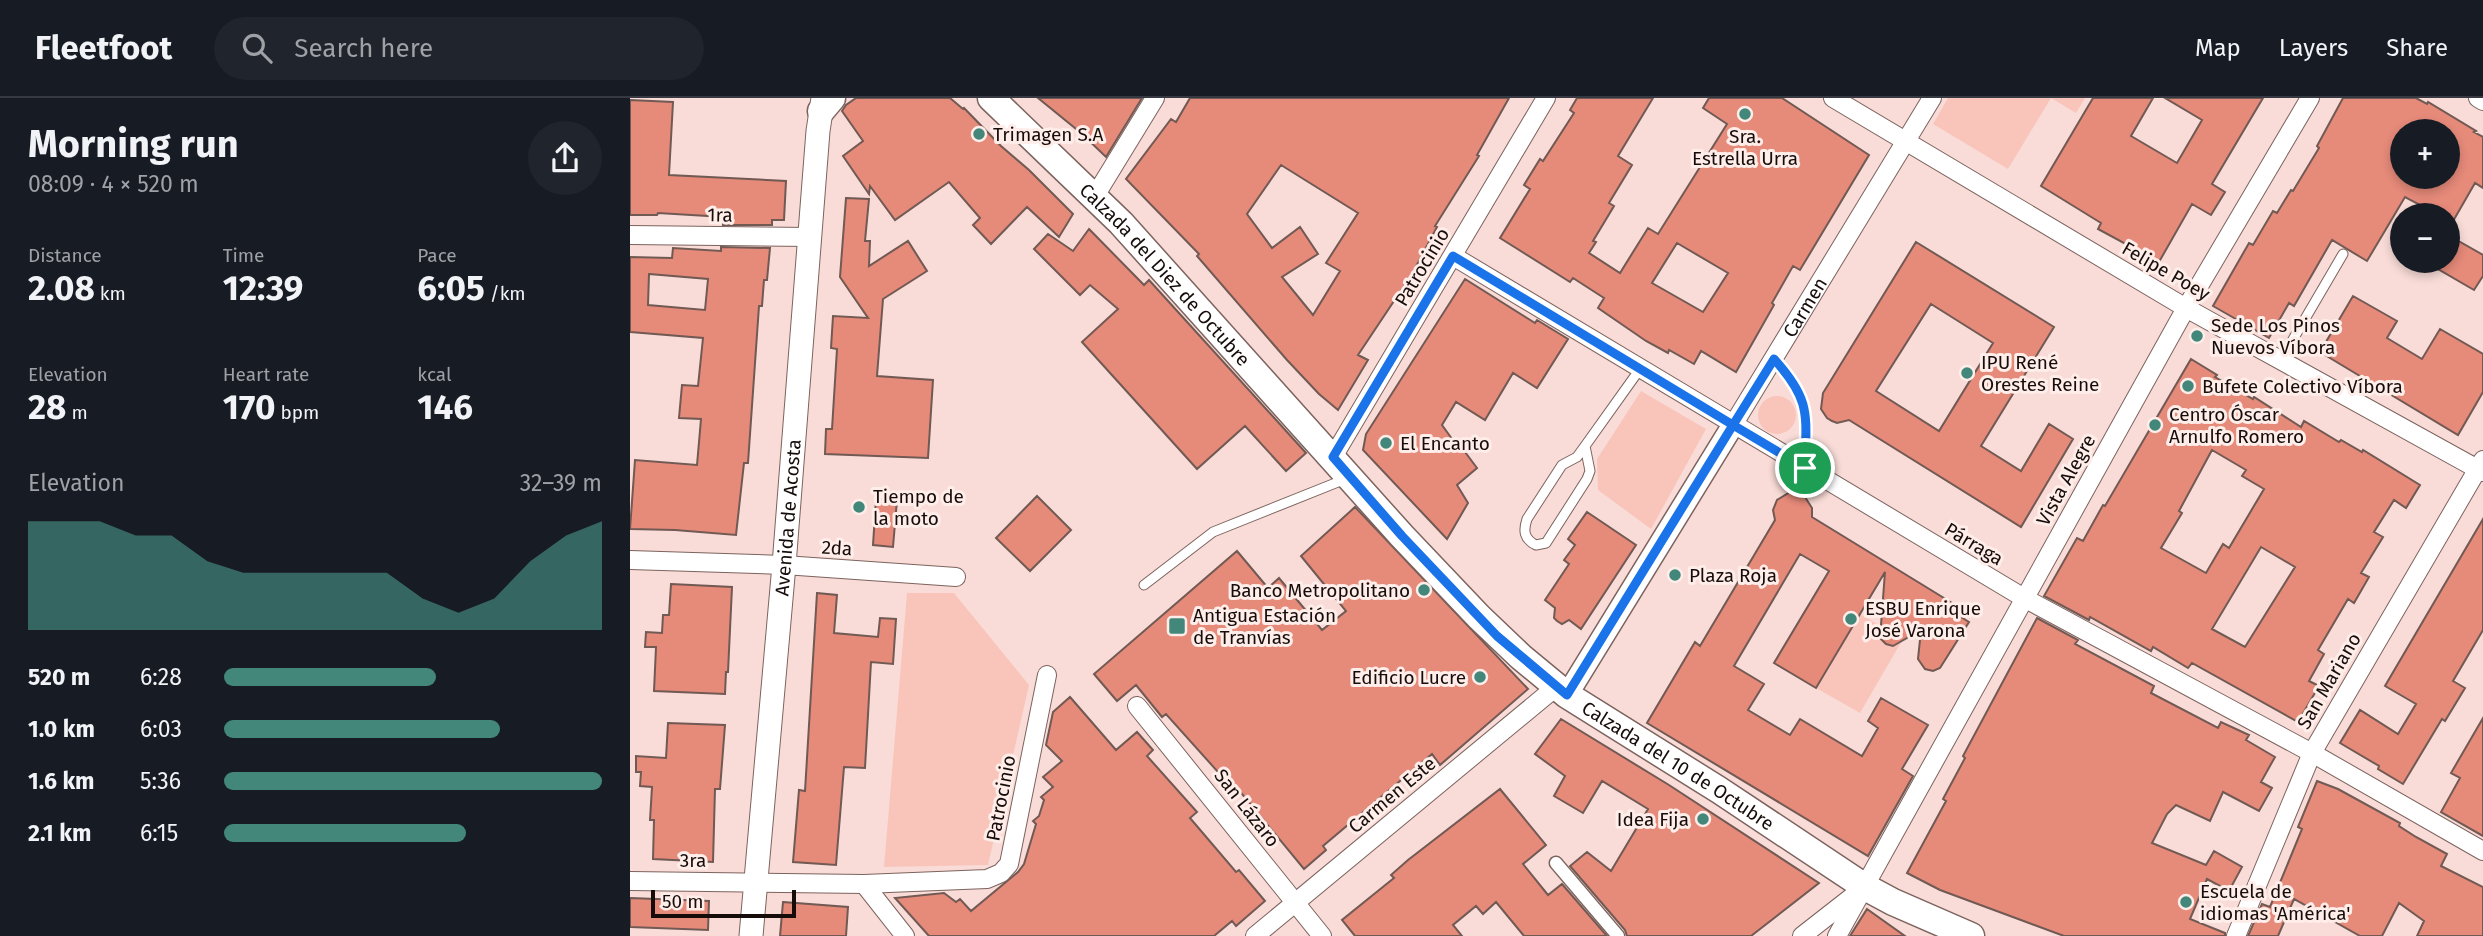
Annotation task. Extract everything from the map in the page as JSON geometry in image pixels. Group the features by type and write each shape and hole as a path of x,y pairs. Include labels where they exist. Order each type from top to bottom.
{"main road":[{"name":"Calzada del Diez de Octubre","path":"990,98 1095,196 1333,457"},
{"name":"Avenida de Acosta","path":"751,936 825,102"},
{"name":"Calzada del 10 de Octubre","path":"1333,457 1497,636 1561,691 1865,887 1971,936"}],"street":[{"path":"1095,196 1155,98"},
{"name":"Patrocinio","path":"1333,457 1546,98"},
{"name":"Felipe Poey","path":"1833,98 2186,308 2481,467"},
{"name":"Carmen","path":"1561,691 1733,425 1932,98"},
{"name":"Vista Alegre","path":"1837,936 2186,308 2310,98"},
{"path":"2478,98 2483,101"},
{"name":"1ra","path":"630,235 811,237"},
{"name":"Párraga","path":"1453,256 2024,598 2312,753 2483,851"},
{"name":"San Mariano","path":"2236,936 2312,753 2481,467"},
{"name":"2da","path":"630,560 784,565 956,577"},
{"name":"Patrocinio","path":"755,882 864,884 987,879 1001,873 1009,863 1047,676"},
{"name":"Carmen Este","path":"1255,936 1561,691"},
{"name":"San Lázaro","path":"1137,706 1322,936"},
{"path":"1556,863 1618,936"},
{"name":"3ra","path":"630,881 755,882"},
{"path":"864,884 905,936"},
{"path":"1802,936 1865,887"}],"lane":[{"path":"2281,360 2343,254"},
{"path":"1774,359 1798,388 1805,404 1805,468"},
{"path":"1585,446 1590,471 1587,479 1546,543 1536,545 1530,542 1525,536 1527,519 1562,465 1577,457 1640,369"},
{"path":"1144,585 1213,532 1349,477"}],"shaded area":[{"path":"1948,98 2051,98 2008,169 1933,124"},
{"path":"2051,98 2085,98 2076,113"},
{"path":"1641,391 1706,429 1651,529 1598,490 1597,459"},
{"path":"1777,396 1791,401 1796,415 1791,429 1777,434 1763,429 1758,415 1763,401"},
{"path":"907,593 954,593 1029,685 988,865 884,867"},
{"path":"1860,614 1903,639 1860,713 1816,688"}],"building":[{"path":"856,98 950,98 964,108 1073,214 1059,237 1027,207 991,244 973,225 980,218 949,182 895,220 870,186 869,194 843,156 863,141 842,111"},
{"path":"1038,98 1142,98 1106,157"},
{"path":"1190,98 1509,98 1477,155 1479,156 1435,226 1437,227 1412,274 1358,355 1368,360 1338,410 1287,360 1197,256 1199,254 1126,179 1171,119 1176,122","holes":["1281,165 1358,213 1326,263 1340,271 1313,315 1282,277 1318,254 1300,227 1272,248 1247,214"]},
{"path":"1577,98 1653,98 1618,156 1632,165 1609,203 1614,206 1593,241 1596,242 1589,253 1620,273 1648,228 1658,234 1727,124 1703,108 1709,98 1782,98 1869,155 1800,270 1793,266 1736,372 1701,351 1694,364 1646,341 1598,308 1604,298 1573,278 1570,282 1500,238 1530,189 1524,185 1574,113 1570,110","holes":["1677,243 1728,273 1703,312 1652,283"]},
{"path":"2093,98 2153,98 2131,136 2177,163 2202,120 2165,98 2263,98 2212,184 2225,192 2211,215 2192,204 2159,262 2098,229 2101,223 2041,186"},
{"path":"2343,98 2416,98 2456,119 2390,119 2390,189 2460,189 2460,121 2483,137 2483,188 2475,183 2460,209 2460,203 2416,203 2405,197 2401,203 2390,203 2390,222 2367,261 2332,240 2294,306 2289,303 2269,338 2213,306 2249,243 2253,245 2273,211 2277,213 2319,148 2317,146"},
{"path":"630,100 673,102 669,175 786,181 784,220 772,220 772,225 723,225 724,217 658,213 630,215"},
{"path":"846,198 869,199 865,241 870,241 869,266 908,241 927,271 883,299 877,376 933,380 928,458 825,454 826,429 832,429 837,349 831,348 833,316 868,318 840,277"},
{"path":"1089,229 1144,285 1149,280 1306,453 1286,471 1245,426 1197,469 1082,342 1118,309 1090,285 1080,295 1034,249 1048,234 1073,251"},
{"path":"1916,242 2054,327 1981,446 2021,471 2049,424 2073,439 2021,527 1849,420 1837,423 1827,418 1821,409 1823,393","holes":["1931,304 1993,343 1939,431 1876,391"]},
{"path":"2460,242 2483,255 2483,276 2474,290 2445,273 2460,273"},
{"path":"721,247 770,248 767,280 764,280 762,306 759,306 748,463 744,463 736,535 630,529 635,460 697,465 701,419 679,418 682,385 698,386 703,338 630,332 630,257 672,258 673,248 721,251","holes":["649,274 708,279 705,310 648,305"]},
{"path":"1465,279 1535,323 1537,320 1568,339 1537,388 1513,373 1485,420 1456,402 1442,425 1477,468 1457,485 1468,503 1447,539 1363,450 1366,434"},
{"path":"2353,296 2397,321 2387,338 2422,359 2440,329 2483,354 2483,392 2458,435 2320,352"},
{"path":"2191,359 2217,375 2215,377 2253,399 2254,397 2301,427 2304,421 2339,442 2341,440 2362,452 2363,450 2420,485 2406,508 2394,500 2374,532 2383,537 2361,573 2369,577 2354,603 2348,599 2318,650 2324,654 2309,681 2319,686 2298,722 2192,663 2188,668 2153,647 2151,651 2090,617 2089,620 2044,596 2077,538 2083,541 2103,505 2105,506","holes":["2212,450 2246,470 2242,476 2264,489 2229,548 2223,544 2206,573 2161,548 2182,513 2179,511","2261,547 2295,567 2245,647 2212,629"]},
{"path":"1790,492 1805,497 1812,508 1812,517 1957,606 1953,612 1969,622 1940,668 1933,671 1925,669 1918,659 1921,630 1893,646 1880,638 1885,572 1816,688 1774,663 1829,571 1800,554 1734,666 1764,684 1748,710 1790,735 1800,719 1862,756 1878,728 1868,721 1881,698 1928,725 1902,769 1913,776 1868,856 1647,723 1695,642 1700,646 1775,520 1773,510 1777,500"},
{"path":"1037,496 1071,530 1030,571 996,538"},
{"path":"876,499 897,500 893,547 873,545"},
{"path":"1355,507 1528,689 1440,765 1432,754 1323,846 1326,850 1304,869 1238,789 1235,791 1166,714 1162,717 1136,685 1117,701 1094,674 1237,551 1268,588 1279,578 1322,630 1346,611 1301,556"},
{"path":"1587,512 1636,545 1581,629 1569,620 1562,624 1557,621 1554,618 1555,608 1545,600 1569,564 1564,560 1575,545 1568,539"},
{"path":"2483,519 2483,630 2453,681 2465,688 2445,721 2442,719 2403,784 2340,743 2360,710 2398,734 2416,704 2385,686"},
{"path":"671,584 732,587 725,694 654,691 656,647 645,647 646,632 662,633 663,615 669,615"},
{"path":"817,593 837,595 834,633 878,637 880,618 896,619 893,664 871,662 865,768 844,767 836,865 793,862 799,790 805,791"},
{"path":"2037,618 2078,640 2075,644 2154,686 2151,693 2218,728 2221,722 2249,735 2246,740 2275,757 2261,782 2272,788 2259,811 2223,792 2210,821 2176,805 2167,814 2152,843 2206,865 2214,851 2242,867 2229,891 2207,879 2190,919 2225,933 2225,936 2064,936 1940,890 1907,873 1946,801 1943,799 1965,758 1963,756"},
{"path":"1070,697 1116,750 1137,732 1153,750 1147,756 1197,812 1190,818 1265,901 1236,926 1232,921 1214,936 929,936 895,898 944,893 956,902 960,899 971,911 1018,872 1024,864 1036,824 1033,821 1039,816 1044,800 1041,797 1053,787 1043,777 1062,761 1046,745 1053,712"},
{"path":"2483,718 2483,836 2441,812 2460,778 2451,773"},
{"path":"1561,719 1669,785 1819,883 1751,936 1627,936 1625,930 1570,866 1587,852 1611,871 1648,809 1602,781 1583,813 1554,796 1565,776 1535,754"},
{"path":"668,723 725,725 720,789 715,789 713,862 653,859 654,820 650,820 652,787 640,786 641,772 636,772 636,756 666,758"},
{"path":"2317,781 2338,789 2400,823 2399,826 2447,854 2441,866 2483,887 2483,936 2417,936 2424,921 2399,903 2382,936 2360,936 2294,899 2278,936 2248,936 2262,904 2270,907 2302,829 2298,827"},
{"path":"1500,789 1546,845 1523,864 1548,895 1562,884 1607,936 1524,936 1496,902 1483,914 1476,906 1453,925 1462,936 1355,936 1342,920 1394,878 1391,875 1408,860"},
{"path":"630,898 709,901 708,930 630,927"},
{"path":"783,902 848,907 846,936 780,936"},
{"path":"1867,909 1905,936 1850,936"}],"place":[{"name":"Sra. Estrella Urra","path":"1745,114"},
{"name":"Trimagen S.A","path":"979,134"},
{"name":"Sede Los Pinos Nuevos Víbora","path":"2197,336"},
{"name":"IPU René Orestes Reine","path":"1967,373"},
{"name":"Bufete Colectivo Víbora","path":"2188,386"},
{"name":"Centro Óscar Arnulfo Romero","path":"2155,425"},
{"name":"El Encanto","path":"1386,443"},
{"name":"Tiempo de la moto","path":"859,507"},
{"name":"Plaza Roja","path":"1675,575"},
{"name":"Banco Metropolitano","path":"1424,590"},
{"name":"ESBU Enrique José Varona","path":"1851,619"},
{"name":"Antigua Estación de Tranvías","path":"1177,626"},
{"name":"Edificio Lucre","path":"1480,677"},
{"name":"Idea Fija","path":"1703,819"},
{"name":"Escuela de idiomas 'América'","path":"2186,902"}],"route":[{"path":"1805,468 1733,425 1567,695 1497,636 1402,536 1333,457 1453,256 1733,425 1774,359 1798,388 1805,404 1805,468"}]}
